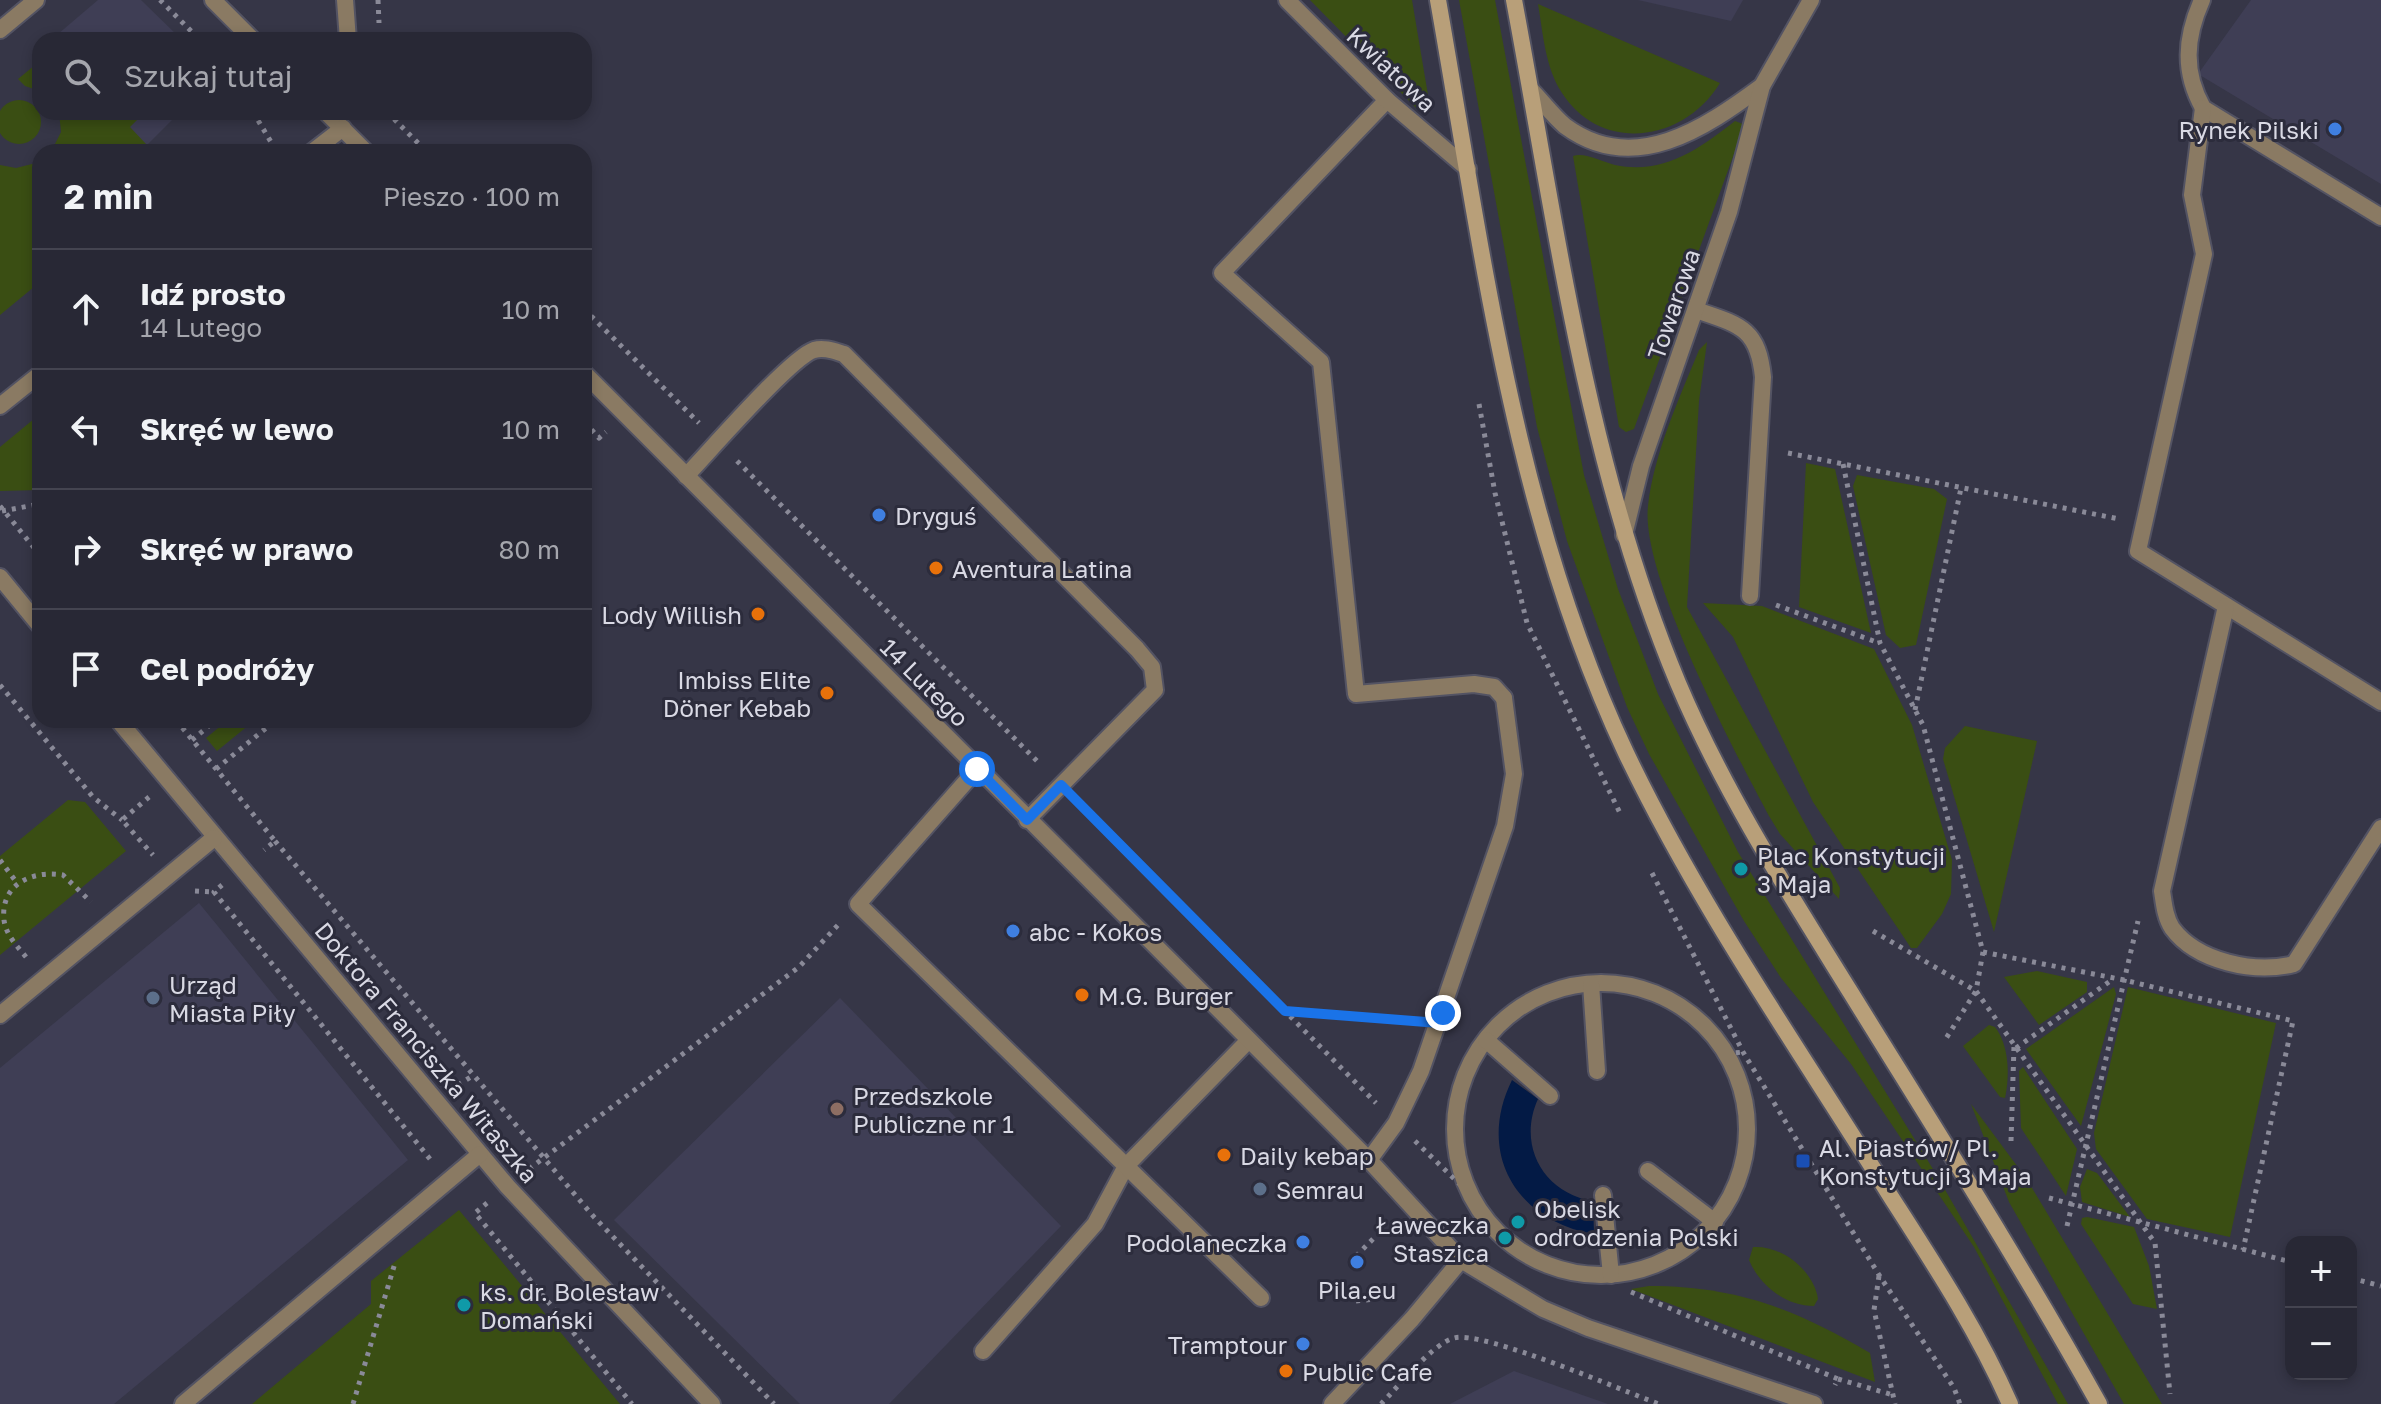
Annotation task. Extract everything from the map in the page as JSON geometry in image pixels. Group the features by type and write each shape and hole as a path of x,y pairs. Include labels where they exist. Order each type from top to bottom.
{"main road":[{"path":"1438,0 1506,380 1534,499 1562,594 1603,702 1628,756 1693,876 1956,1300 2010,1404"},
{"path":"1514,0 1583,370 1624,535 1680,686 1755,836 2006,1243 2099,1404"}],"street":[{"path":"0,30 36,0"},
{"path":"213,0 245,32"},
{"path":"345,0 347,32"},
{"name":"Kwiatowa","path":"1287,0 1387,100 1468,169"},
{"name":"Towarowa","path":"1624,535 1641,466 1729,212 1762,86 1811,0"},
{"path":"2202,0 2194,19 2186,59 2191,86 2203,108 2381,217"},
{"name":"Towarowa","path":"1531,90 1564,125 1581,135 1634,148 1678,141 1724,115 1762,86"},
{"path":"1387,100 1222,273 1321,362 1356,694 1474,684 1494,687 1504,698 1514,774 1512,803 1439,1023 1409,1099 1369,1160 1461,1260 1543,1309 1588,1328 1814,1404"},
{"path":"2203,108 2192,195 2204,254 2138,551 2381,702"},
{"path":"320,144 343,120 360,144"},
{"path":"1696,310 1753,336 1760,350 1763,377 1750,596"},
{"path":"686,476 812,350 826,348 844,354 1152,667 1155,690 1027,820"},
{"path":"0,406 32,380"},
{"name":"14 Lutego","path":"592,381 1247,1042 1369,1160"},
{"path":"0,577 32,616"},
{"path":"2226,606 2162,891 2171,927 2186,942 2212,958 2273,969 2294,964 2381,828"},
{"name":"Doktora Franciszka Witaszka","path":"125,728 508,1187 712,1404"},
{"path":"977,769 858,904 1261,1298"},
{"path":"0,1015 214,838"},
{"path":"1591,984 1597,1071"},
{"path":"1591,984 1630,986 1668,999 1701,1022 1726,1054 1743,1092 1747,1147 1736,1187 1715,1222 1696,1241 1663,1262 1604,1277 1553,1267 1503,1238 1469,1193 1457,1154 1456,1113 1466,1074 1486,1040 1527,1004 1564,988 1591,984"},
{"path":"1486,1040 1550,1096"},
{"path":"983,1351 1095,1224 1126,1166 1247,1042"},
{"path":"183,1404 480,1154"},
{"path":"1648,1171 1715,1222"},
{"path":"1603,1195 1604,1277"},
{"path":"1332,1404 1412,1319 1461,1260"}],"path":[{"path":"160,0 192,32"},
{"path":"258,120 272,144"},
{"path":"395,120 419,144"},
{"path":"592,317 1469,1193"},
{"path":"1759,448 2144,524"},
{"path":"1843,464 1880,643 1923,725 1983,952 1976,991 1945,1040"},
{"path":"1915,710 1961,488"},
{"path":"1,509 32,505"},
{"path":"1,509 32,546"},
{"path":"1750,596 1880,643"},
{"path":"0,685 32,724"},
{"path":"36,728 93,797 122,820 185,891 214,892 275,841"},
{"path":"184,728 275,841 594,1217 774,1404"},
{"path":"192,740 206,728"},
{"path":"216,769 266,728"},
{"path":"122,820 204,754"},
{"path":"0,860 17,883"},
{"path":"44,979 10,937 3,919 4,904 17,883 32,874 63,875 74,883 110,925"},
{"path":"214,892 447,1181"},
{"path":"632,1404 475,1213 544,1157 799,967 858,904"},
{"path":"2067,1226 2138,919"},
{"path":"1873,931 1976,991 2155,1243 2170,1394"},
{"path":"1983,952 2124,980 2293,1021 2243,1250"},
{"path":"2015,1047 2114,979"},
{"path":"1285,1011 1439,1023"},
{"path":"2011,1141 2015,1047"},
{"path":"1726,1054 1743,1052 1879,1275 1954,1388 1960,1404"},
{"path":"2049,1198 2285,1260"},
{"path":"353,1404 411,1212"},
{"path":"1356,1256 1373,1239"},
{"path":"1553,1267 1604,1277"},
{"path":"1879,1275 1874,1310 1895,1404"},
{"path":"2357,1280 2381,1286"},
{"path":"1625,1289 1838,1379 1893,1395"},
{"path":"1356,1301 1375,1299"},
{"path":"1381,1404 1440,1345 1463,1337 1498,1345 1659,1404"},
{"path":"1832,1392 1838,1379"}],"shaded area":[{"path":"98,0 141,0 174,32 60,32"},
{"path":"1638,0 1743,0 1731,21"},
{"name":"Rynek Pilski","path":"2251,0 2381,0 2381,184 2198,74"},
{"path":"120,120 172,120 148,144 144,144"},
{"path":"199,903 408,1160 114,1404 0,1404 0,1068"},
{"name":"Przedszkole Publiczne nr 1","path":"840,998 1061,1226 889,1404 800,1404 614,1220"},
{"path":"1514,1371 1608,1404 1450,1404"}],"green space":[{"path":"1310,0 1412,0 1430,107 1417,109"},
{"path":"1459,0 1495,0 1584,475 1618,589 1658,694 1738,852 1936,1174 2068,1404 2058,1404 1974,1247 1851,1064 1781,978 1744,921 1649,754 1627,707 1567,541 1537,427"},
{"path":"1538,4 1720,83 1705,103 1686,118 1665,128 1643,133 1620,132 1599,126 1579,113 1556,83 1546,50"},
{"path":"32,68 32,88 18,79"},
{"path":"19,100 32,104 32,120 40,120 35,138 19,144 3,138 -1,130 -1,114 3,106"},
{"path":"60,120 137,120 130,127 146,144 55,144 61,132"},
{"path":"1735,121 1743,124 1743,129 1634,429 1626,432 1619,427 1573,156 1588,156 1633,167 1665,163 1694,150"},
{"path":"32,164 32,289 0,315 0,165 16,168"},
{"path":"1707,342 1699,401 1687,607 1840,888 1839,899 1780,834 1769,816 1693,663 1659,575 1650,537 1648,506 1651,486 1676,407 1699,350"},
{"path":"32,421 32,490 0,491 0,447"},
{"path":"1806,463 1835,469 1871,633 1799,607"},
{"path":"1857,475 1934,489 1947,499 1916,645 1900,648 1886,635 1853,486"},
{"path":"1703,603 1762,606 1874,649 1912,725 1952,860 1951,894 1942,914 1917,948 1911,948 1813,802 1733,637"},
{"path":"1965,726 2037,741 1994,932 1943,759 1945,748"},
{"path":"218,728 245,728 217,751 206,738"},
{"path":"68,800 85,802 126,851 0,955 0,856"},
{"path":"2037,971 2087,982 2087,992 2039,1025 2004,977"},
{"path":"2114,987 2116,994 2081,1126 2026,1049"},
{"path":"2128,987 2276,1023 2230,1237 2147,1219 2096,1149 2094,1133"},
{"path":"1989,1025 2000,1034 2006,1051 2008,1080 2005,1098 2000,1097 1963,1046"},
{"path":"2023,1067 2077,1149 2066,1196 2021,1128 2019,1071"},
{"path":"1971,1104 2026,1178 2162,1404 2124,1404 2009,1202"},
{"path":"2087,1169 2097,1173 2130,1217 2082,1202 2080,1187"},
{"path":"459,1210 620,1404 252,1404 371,1304 371,1281"},
{"path":"2082,1218 2134,1227 2149,1266 2157,1309 2133,1304 2081,1224"},
{"path":"1753,1247 1775,1250 1795,1262 1815,1289 1818,1299 1814,1306 1784,1298 1767,1286 1749,1260"},
{"path":"1649,1286 1710,1290 1790,1312 1870,1353 1875,1382 1631,1289"}],"water":[{"path":"1512,1080 1538,1099 1532,1116 1531,1133 1539,1164 1560,1188 1593,1201 1594,1234 1567,1227 1543,1215 1524,1199 1510,1180 1502,1157 1499,1133 1502,1107"}],"place":[{"name":"Rynek Pilski","path":"2335,129"},
{"name":"Dryguś","path":"879,515"},
{"name":"Aventura Latina","path":"936,568"},
{"name":"Lody Willish","path":"758,614"},
{"name":"Imbiss Elite Döner Kebab","path":"827,693"},
{"name":"Plac Konstytucji 3 Maja","path":"1741,869"},
{"name":"abc - Kokos","path":"1013,931"},
{"name":"M.G. Burger","path":"1082,995"},
{"name":"Urząd Miasta Piły","path":"153,998"},
{"name":"Przedszkole Publiczne nr 1","path":"837,1109"},
{"name":"Daily kebap","path":"1224,1155"},
{"name":"Al. Piastów/ Pl. Konstytucji 3 Maja","path":"1803,1161"},
{"name":"Semrau","path":"1260,1189"},
{"name":"Obelisk odrodzenia Polski","path":"1518,1222"},
{"name":"Ławeczka Staszica","path":"1505,1238"},
{"name":"Podolaneczka","path":"1303,1242"},
{"name":"Pila.eu","path":"1357,1262"},
{"name":"ks. dr. Bolesław Domański","path":"464,1305"},
{"name":"Tramptour","path":"1303,1344"},
{"name":"Public Cafe","path":"1286,1371"}],"route":[{"path":"977,769 1027,820 1061,785 1285,1011 1439,1023 1443,1013"}]}
